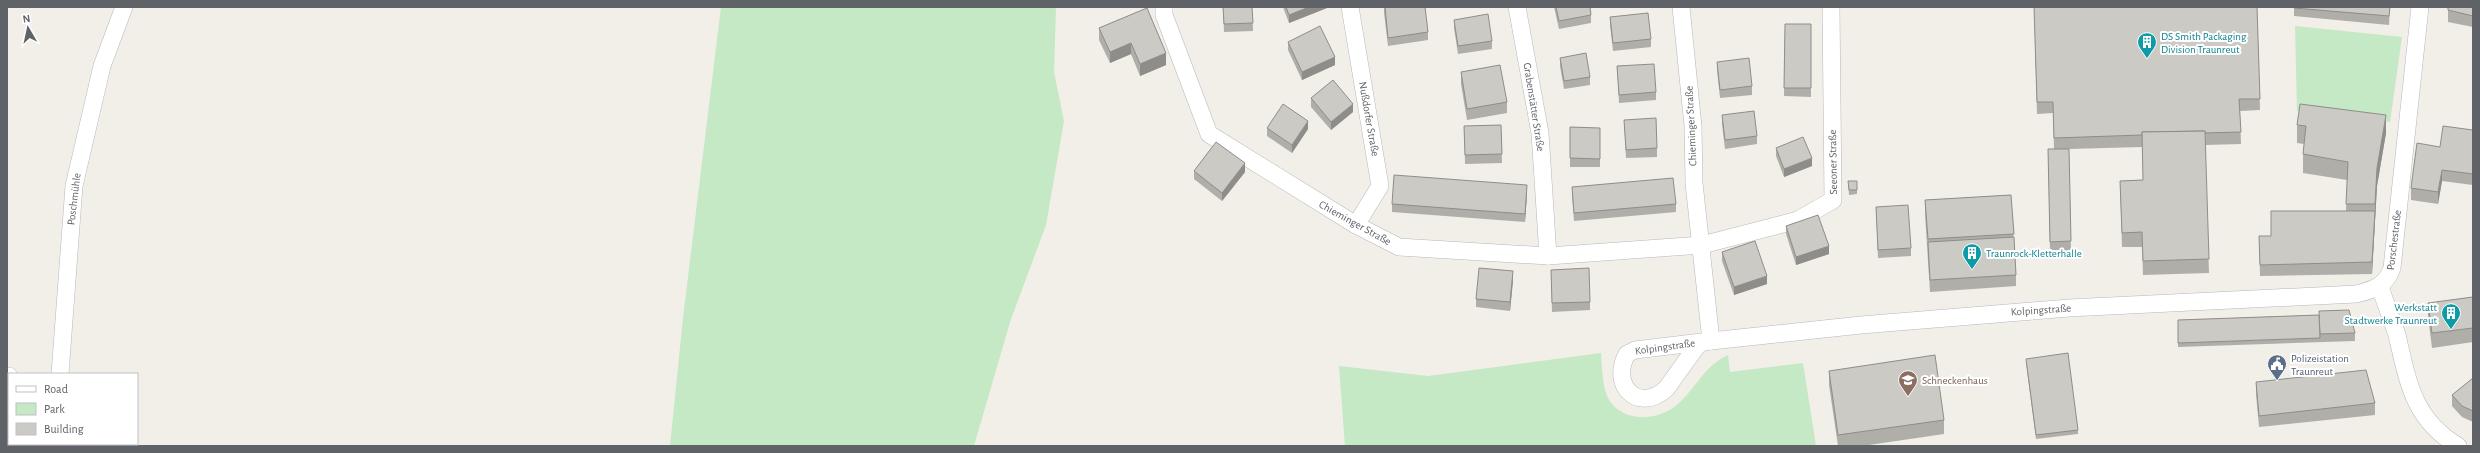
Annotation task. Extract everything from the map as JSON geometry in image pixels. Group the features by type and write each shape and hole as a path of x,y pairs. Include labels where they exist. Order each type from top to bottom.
{"street":[{"name":"Poschmühle","path":"60,373 74,186 102,66 124,7"},
{"name":"Chieminger Straße","path":"1164,7 1164,15 1209,134 1356,225 1399,247 1548,256 1702,245"},
{"name":"Nußdorfer Straße","path":"1350,7 1380,186 1356,225"},
{"name":"Grabenstätter Straße","path":"1517,7 1540,133 1548,256"},
{"name":"Chieminger Straße","path":"1681,7 1692,126 1694,183 1702,245 1706,341"},
{"name":"Seeoner Straße","path":"1702,245 1798,220 1833,200 1831,7"},
{"name":"Porschestraße","path":"2380,286 2389,275 2392,268 2420,7"},
{"name":"Kolpingstraße","path":"1706,341 1659,394 1651,399 1641,399 1632,395 1625,388 1621,378 1621,369 1627,354 1634,350 1706,341 1868,324 2061,308 2356,294 2380,286"},
{"path":"2380,286 2396,334 2406,375 2419,409 2431,426 2458,446"}],"green space":[{"path":"721,7 1056,7 1054,72 1064,121 1046,225 1010,322 974,446 670,446 683,318"},
{"path":"2295,26 2402,37 2390,122 2297,111"},
{"path":"1601,353 1603,382 1608,398 1614,406 1622,412 1631,416 1641,417 1661,414 1670,410 1685,398 1712,365 1728,355 1730,372 1803,363 1816,446 1345,446 1339,366 1428,376"}],"building":[{"path":"1223,7 1252,7 1253,23 1224,24"},
{"path":"1286,7 1309,7 1289,15"},
{"path":"1385,7 1425,7 1428,32 1388,38"},
{"path":"1556,7 1590,7 1591,15 1559,21"},
{"name":"DS Smith Packaging Division Traunreut","path":"2034,7 2257,7 2260,99 2239,99 2241,132 2142,132 2142,135 2054,138 2053,102 2037,102"},
{"path":"2294,7 2390,7 2389,16"},
{"path":"2448,7 2473,7 2473,16 2448,10"},
{"path":"1147,8 1166,53 1140,64 1131,43 1110,52 1099,28"},
{"path":"1648,13 1651,39 1613,43 1610,17"},
{"path":"1488,14 1492,41 1458,46 1454,20"},
{"path":"1785,24 1811,24 1811,88 1784,88"},
{"path":"1320,26 1335,57 1302,72 1288,42"},
{"path":"1586,53 1590,77 1564,81 1560,58"},
{"path":"1749,58 1752,86 1720,90 1717,62"},
{"path":"1654,64 1656,92 1619,95 1617,66"},
{"path":"1500,65 1507,102 1467,109 1461,72"},
{"path":"1333,80 1353,104 1331,122 1311,98"},
{"path":"1283,104 1308,121 1292,145 1267,128"},
{"path":"2300,104 2386,115 2377,168 2375,204 2346,204 2348,162 2303,154 2306,126 2297,125"},
{"path":"1754,111 1757,136 1725,140 1722,115"},
{"path":"1656,118 1657,148 1626,150 1624,120"},
{"path":"1501,125 1502,154 1465,155 1464,126"},
{"path":"2443,126 2473,130 2473,174 2442,170 2438,192 2411,188 2417,143 2440,147"},
{"path":"1570,127 1600,128 1600,159 1570,158"},
{"path":"2205,131 2209,259 2143,261 2142,232 2122,233 2120,181 2143,180 2142,132"},
{"path":"1803,137 1812,158 1784,169 1776,148"},
{"path":"1216,142 1245,163 1222,193 1194,171"},
{"path":"2048,149 2069,149 2071,241 2050,242"},
{"path":"1394,175 1527,185 1525,214 1392,204"},
{"path":"1673,178 1676,204 1574,213 1572,187"},
{"path":"1848,181 1857,181 1857,190 1849,190"},
{"path":"2011,195 2014,234 1928,239 1925,200"},
{"path":"1908,205 1911,248 1878,250 1876,207"},
{"path":"2271,211 2375,211 2372,262 2260,265 2259,236 2271,236"},
{"path":"1818,215 1829,246 1796,257 1786,226"},
{"name":"Traunrock-Kletterhalle","path":"2014,237 2016,275 1930,280 1928,242"},
{"path":"1755,241 1767,276 1734,287 1722,252"},
{"path":"1479,268 1513,271 1510,302 1476,299"},
{"path":"1589,268 1590,302 1552,303 1551,270"},
{"path":"2473,297 2473,328 2432,333 2428,303"},
{"path":"2349,310 2355,333 2320,334 2319,311"},
{"path":"2319,315 2320,338 2178,343 2178,320"},
{"path":"2068,353 2078,430 2036,435 2026,359"},
{"path":"1935,355 1944,420 1838,435 1829,371"},
{"path":"2366,370 2375,403 2259,416 2256,382"},
{"path":"2473,378 2473,411 2462,406 2452,395"}],"place":[{"name":"DS Smith Packaging Division Traunreut","path":"2147,59"},
{"name":"Traunrock-Kletterhalle","path":"1972,270"},
{"name":"Werkstatt Stadtwerke Traunreut","path":"2451,330"},
{"name":"Polizeistation Traunreut","path":"2277,381"},
{"name":"Schneckenhaus","path":"1908,397"}]}
